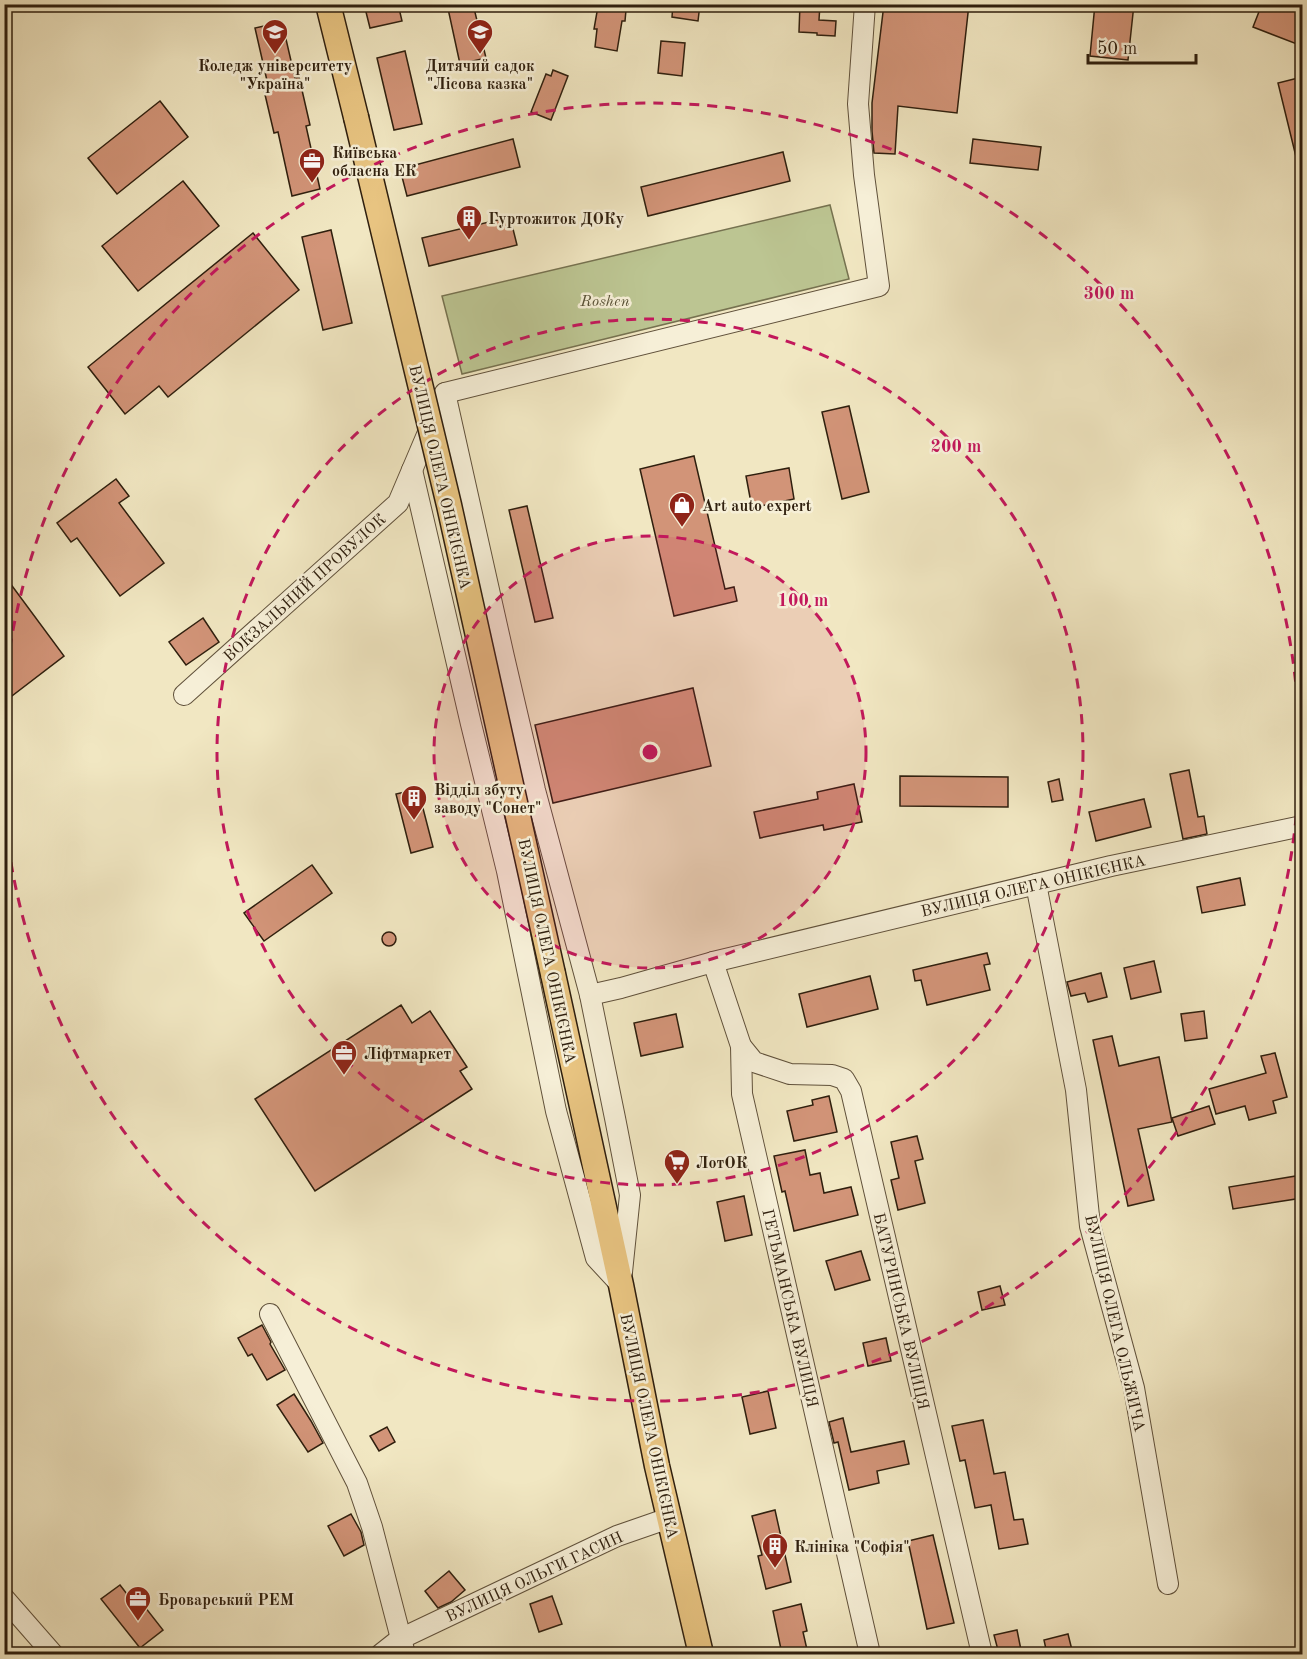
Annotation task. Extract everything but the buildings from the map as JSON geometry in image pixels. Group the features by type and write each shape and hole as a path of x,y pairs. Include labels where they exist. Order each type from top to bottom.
{"main road":[{"name":"ВУЛИЦЯ ОЛЕГА ОНІКІЄНКА","path":"328,4 449,505 621,1285 669,1518 701,1654"}],"street":[{"path":"621,1285 630,1196 590,995 535,790 445,393 879,286 864,176 858,104 865,4"},
{"name":"ВОКЗАЛЬНИЙ ПРОВУЛОК","path":"183,695 398,503 445,393"},
{"path":"412,470 507,871 556,1111 596,1258 621,1285"},
{"path":"490,801 535,790"},
{"name":"ВУЛИЦЯ ОЛЕГА ОНІКІЄНКА","path":"590,995 713,962 1111,866 1302,826"},
{"name":"ВУЛИЦЯ ОЛЕГА ОЛЬЖИЧА","path":"1036,884 1076,1090 1090,1226 1134,1388 1168,1584"},
{"name":"ГЕТЬМАНСЬКА ВУЛИЦЯ","path":"713,962 741,1046 742,1094 870,1654"},
{"name":"БАТУРИНСЬКА ВУЛИЦЯ","path":"741,1046 754,1062 790,1074 832,1074 844,1079 851,1091 982,1654"},
{"path":"270,1314 357,1483 372,1527 403,1647"},
{"name":"ВУЛИЦЯ ОЛЬГИ ГАСИН","path":"381,1654 403,1647 617,1536 669,1518"},
{"path":"4,1598 54,1654"}],"green space":[{"name":"Roshen","path":"830,205 849,279 462,374 442,296"}],"place":[{"name":"Коледж університету \"Україна\"","path":"275,55"},
{"name":"Дитячий садок \"Лісова казка\"","path":"480,55"},
{"name":"Київська обласна ЕК","path":"312,184"},
{"name":"Гуртожиток ДОКу","path":"469,241"},
{"name":"Art auto expert","path":"682,528"},
{"name":"Відділ збуту заводу \"Сонет\"","path":"414,821"},
{"name":"Ліфтмаркет","path":"344,1076"},
{"name":"ЛотОК","path":"677,1185"},
{"name":"Клініка \"Софія\"","path":"775,1569"},
{"name":"Броварський РЕМ","path":"138,1622"}]}
